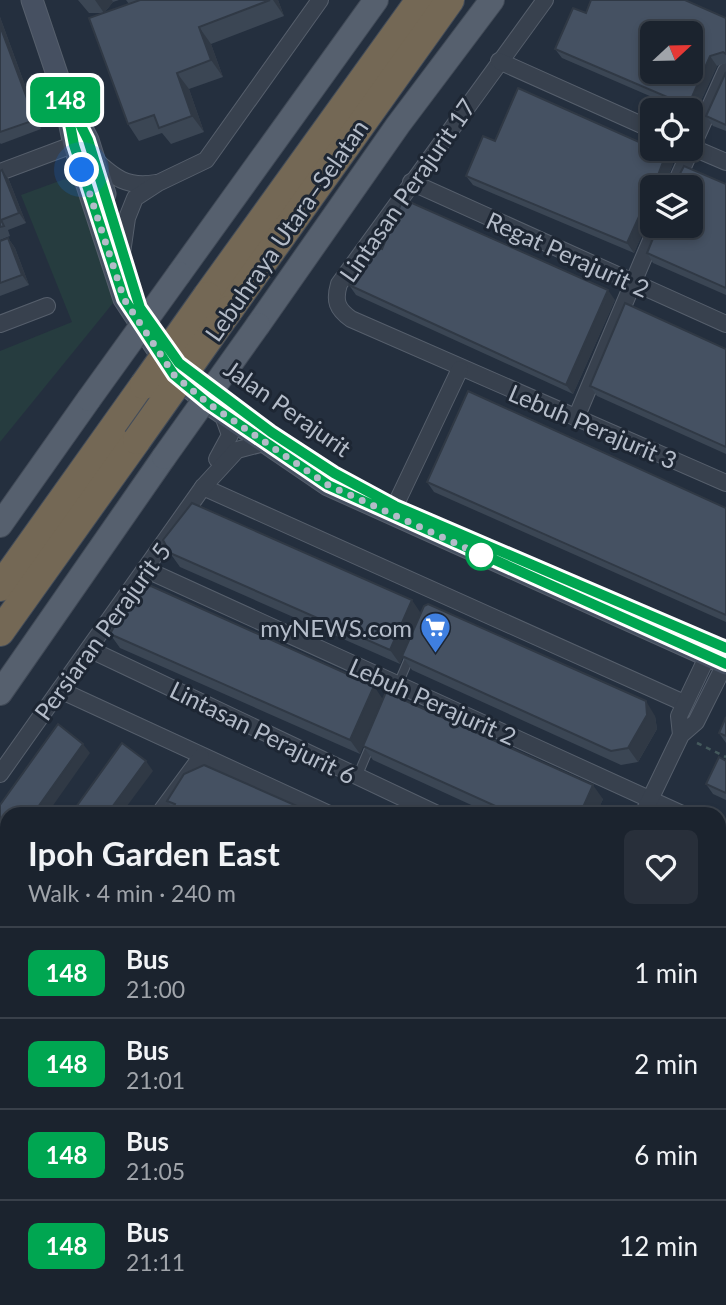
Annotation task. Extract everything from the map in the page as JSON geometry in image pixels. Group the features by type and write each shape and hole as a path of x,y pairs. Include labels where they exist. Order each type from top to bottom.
{"highway":[{"name":"Lebuhraya Utara–Selatan","path":"0,632 137,440 218,303 419,0"},
{"name":"Lebuhraya Utara–Selatan","path":"0,586 144,385 218,303 450,0"}],"main road":[{"path":"0,525 376,0"},
{"path":"0,693 398,125 492,0"}],"street":[{"name":"Jalan Perajurit","path":"32,0 140,308 179,363 271,432 334,473 395,506 721,656"},
{"path":"122,253 130,207 135,198 158,183 206,160 320,0"},
{"name":"Lintasan Perajurit 17","path":"460,369 351,319 340,310 335,298 339,284 545,0"},
{"path":"499,61 640,124"},
{"path":"703,122 726,71"},
{"name":"Jalan Perajurit","path":"85,148 131,314 174,375 264,443 328,485 358,501 721,656"},
{"path":"0,172 85,148 123,183 139,186 158,183"},
{"path":"703,152 726,162"},
{"name":"Regat Perajurit 2","path":"411,182 726,324"},
{"path":"576,418 652,238"},
{"path":"0,324 47,306"},
{"path":"395,506 460,369"},
{"name":"Lebuh Perajurit 3","path":"460,369 726,483"},
{"name":"Persiaran Perajurit 5","path":"0,774 147,570 203,487 230,435 222,413"},
{"name":"Persiaran Perajurit 5","path":"203,487 237,450 264,443"},
{"path":"203,487 435,600 684,703"},
{"name":"Lebuh Perajurit 2","path":"147,570 398,685 646,807"},
{"name":"Lintasan Perajurit 6","path":"89,649 422,807"},
{"path":"681,735 679,716 684,703 721,656"},
{"path":"646,807 681,735 696,722 721,656"},
{"name":"Lintasan Perajurit 6","path":"60,690 313,807"},
{"path":"164,807 201,757"}],"lane":[{"path":"387,708 418,640"},
{"path":"356,777 377,731"}],"path":[{"path":"681,735 726,757"}],"green space":[{"path":"73,176 122,292 0,442 0,351 72,322 21,195"}],"building":[{"path":"140,0 270,0 199,27 211,60 177,73 192,116 159,128 154,115 128,124 89,18"},
{"path":"591,0 685,0 726,18 726,54 723,52 710,56 704,70 704,21 640,21 640,84 698,84 692,98 669,98 555,49 573,8 586,13"},
{"path":"0,26 35,120 0,132"},
{"path":"726,72 726,125 706,116"},
{"path":"518,88 640,142 640,161 663,161 658,175 640,175 640,214 627,243 466,176 483,136 495,141"},
{"path":"684,166 726,184 726,288 647,253 653,238 703,238 703,175 679,175"},
{"path":"2,170 19,213 1,220 4,226 0,227 0,171"},
{"path":"403,199 608,290 566,385 349,285 368,243 382,249"},
{"path":"8,238 22,275 0,283 0,241"},
{"path":"625,303 726,349 726,447 590,386"},
{"path":"468,391 726,508 726,615 427,482"},
{"path":"192,503 412,600 390,650 170,553 163,540"},
{"path":"151,586 374,686 350,740 110,634 134,591"},
{"path":"428,604 646,701 647,715 628,748 611,751 402,656 424,606"},
{"path":"386,692 593,785 583,807 498,807 363,746"},
{"path":"726,717 726,736 719,733"},
{"path":"58,724 83,744 38,807 0,805"},
{"path":"122,743 146,761 112,807 76,807"},
{"path":"719,757 726,761 726,793 706,784"},
{"path":"204,765 299,807 174,807 175,804 167,801 184,774"}],"bus line":[{"name":"148","path":"726,648 395,506 334,473 271,432 179,363 140,308 88,140 64,92 74,145 124,299 131,314 174,375 264,443 328,485 358,501 726,664"}],"place":[{"name":"myNEWS.com","path":"435,654"}],"route":[{"path":"82,170 124,299 131,314 174,375 209,404 328,485 358,501 488,558 481,555"}]}
